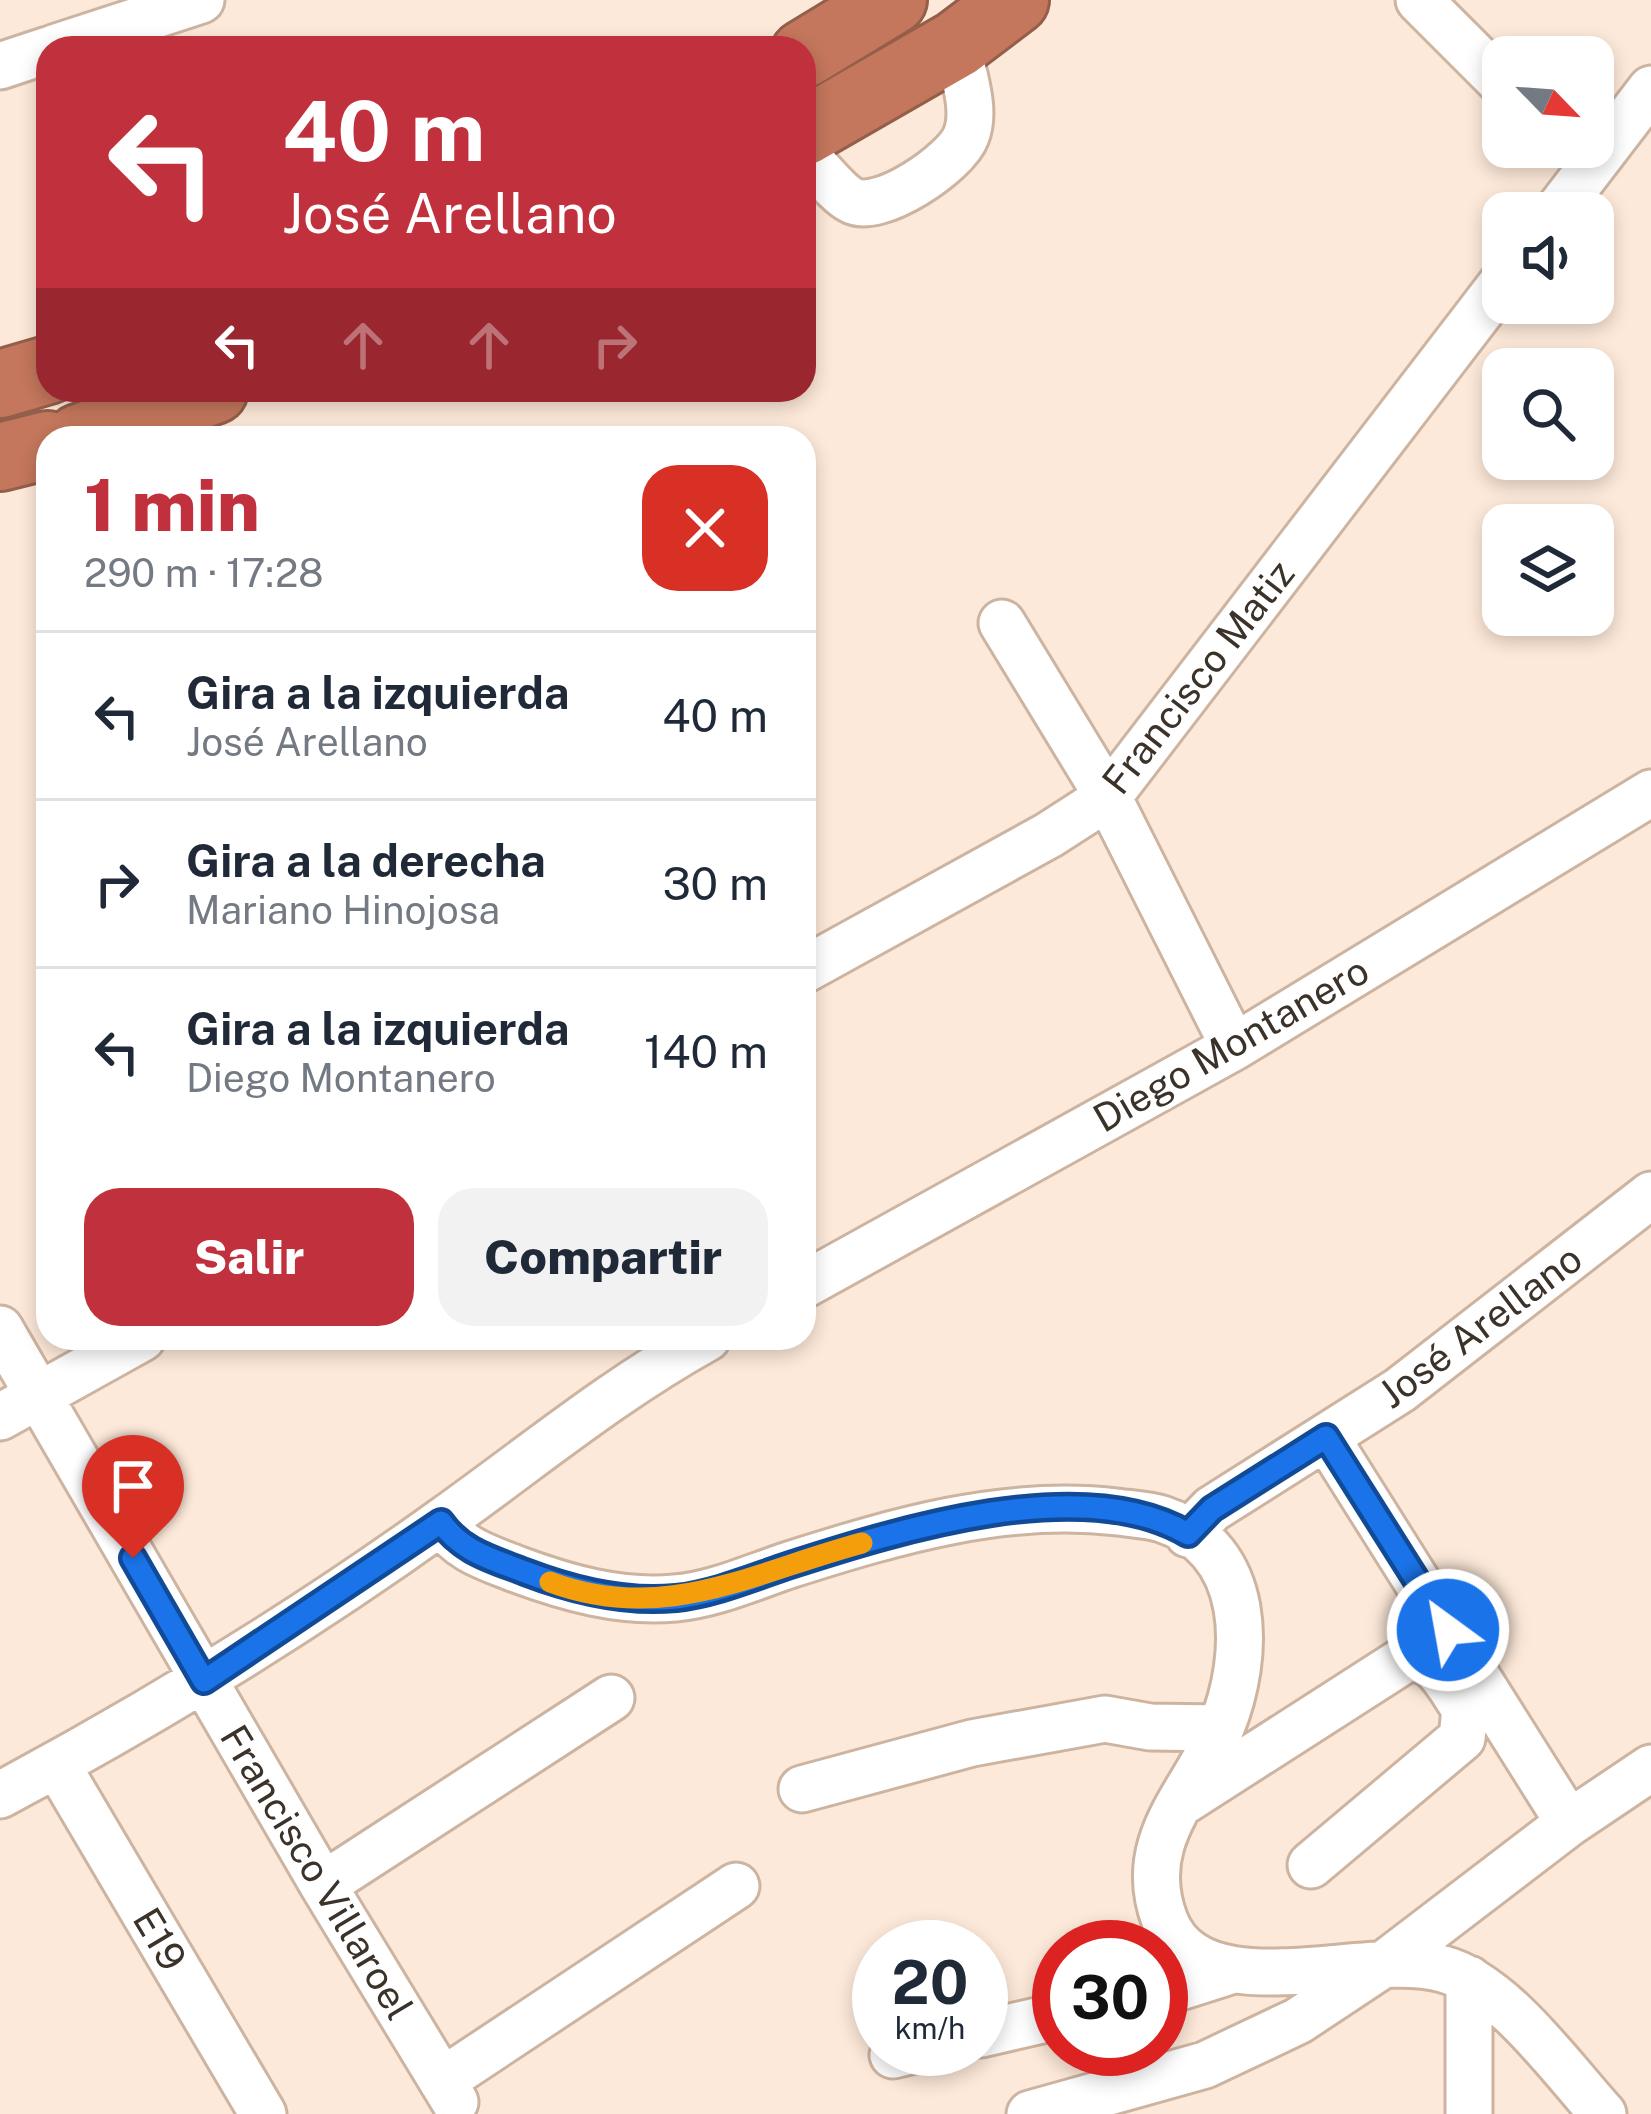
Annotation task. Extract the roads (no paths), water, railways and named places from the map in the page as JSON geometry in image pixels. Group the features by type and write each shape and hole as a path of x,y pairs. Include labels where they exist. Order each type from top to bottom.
{"highway":[{"path":"816,47 893,0"},
{"path":"816,125 957,44 1015,0"},
{"path":"0,384 36,374"},
{"path":"113,426 180,402"},
{"path":"0,457 36,449"}],"street":[{"path":"91,36 201,0"},
{"path":"1419,0 1482,63"},
{"path":"816,167 847,199 863,204 876,203 941,169 966,139 970,114 957,44"},
{"path":"0,66 36,54"},
{"path":"1614,124 1651,89"},
{"name":"Francisco Matiz","path":"816,963 1049,836 1108,797 1482,310"},
{"path":"1002,623 1108,797 1234,1047"},
{"name":"Diego Montanero","path":"816,1278 1234,1047 1651,793"},
{"name":"José Arellano","path":"1188,1534 1212,1509 1400,1390 1651,1195"},
{"name":"Francisco Villaroel","path":"0,1329 19,1407 204,1681 448,2091 736,1886"},
{"path":"19,1407 121,1350"},
{"path":"0,1795 204,1681 441,1522 633,1356"},
{"path":"1326,1437 1569,1823"},
{"path":"441,1522 453,1539 472,1552 562,1586 631,1599 679,1598 968,1516 1046,1508 1164,1520 1211,1550 1230,1581 1242,1618 1238,1662 1221,1728 1173,1808 1158,1856 1158,1893 1166,1924 1181,1946 1206,1965 1230,1971"},
{"path":"1173,1808 1404,1660 1416,1656 1431,1662 1465,1709 1462,1738 1311,1865"},
{"path":"323,1885 611,1698"},
{"path":"802,1789 972,1743 1105,1719 1150,1727 1221,1728"},
{"name":"E19","path":"57,1765 263,2114"},
{"path":"1030,2114 1205,2065 1298,2021 1387,1962 1569,1823 1651,1768"},
{"path":"1188,1984 1230,1971 1387,1962 1444,1969 1469,1979 1513,2014 1603,2114"},
{"path":"1468,2114 1469,1979"}]}
